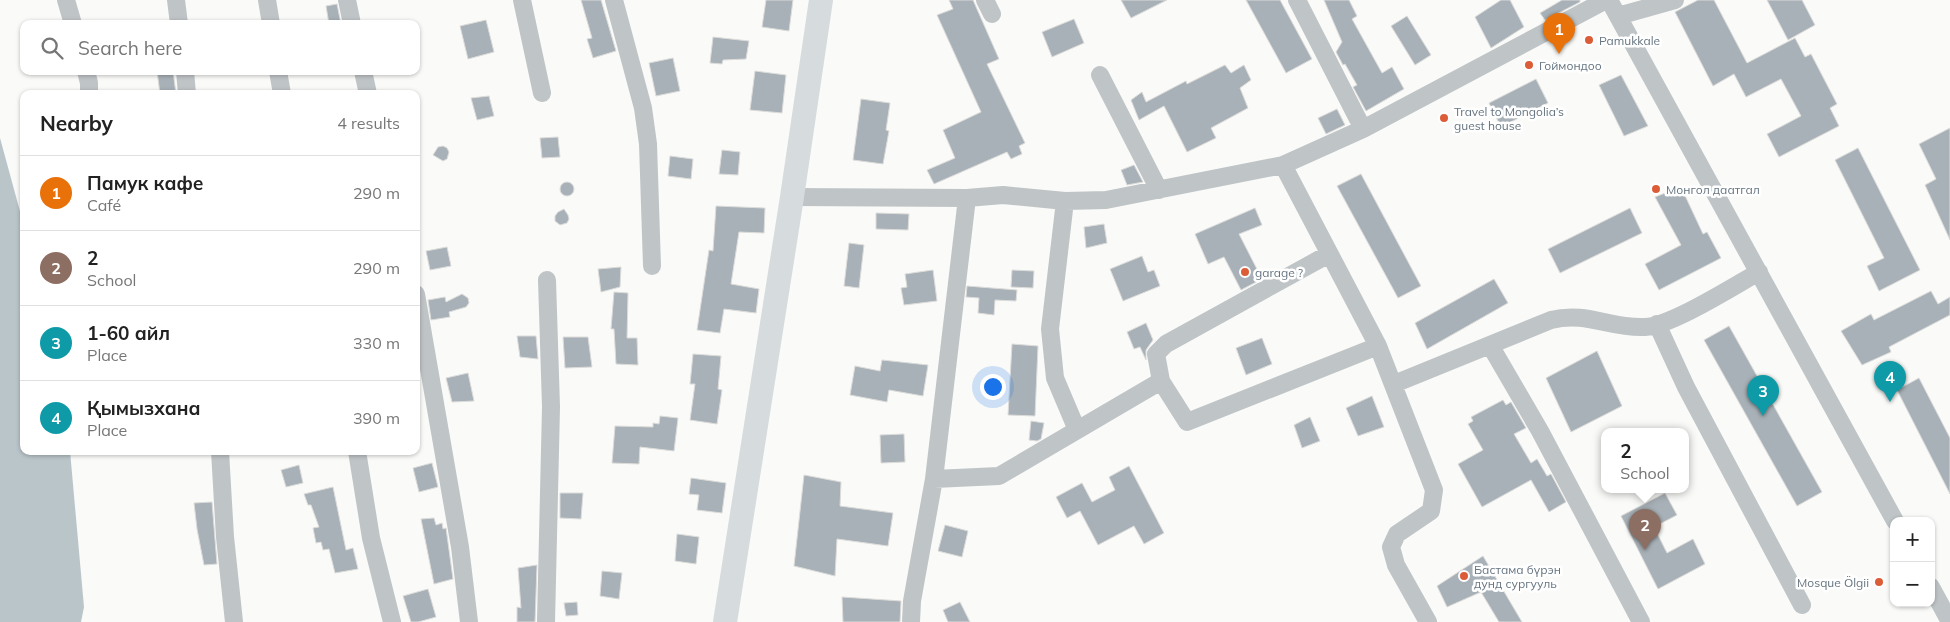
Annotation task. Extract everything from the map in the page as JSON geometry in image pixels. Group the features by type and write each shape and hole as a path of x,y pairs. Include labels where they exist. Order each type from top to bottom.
{"street":[{"path":"66,0 72,20"},
{"path":"176,0 178,20"},
{"path":"267,0 270,20"},
{"path":"347,0 351,20"},
{"path":"522,0 542,93"},
{"path":"614,0 643,108 648,144 652,266"},
{"path":"724,622 792,197 821,0"},
{"path":"1297,0 1363,130"},
{"path":"792,197 966,198 1003,195 1065,200 1106,200 1283,165 1363,130 1607,0 1618,16 1893,517"},
{"path":"1618,16 1675,0"},
{"path":"87,75 89,90"},
{"path":"185,75 187,90"},
{"path":"279,75 281,90"},
{"path":"364,75 367,90"},
{"path":"1100,75 1159,190"},
{"path":"1283,165 1328,254 1378,346 1434,490 1430,511 1397,534 1391,547 1396,565 1428,622"},
{"path":"911,622 912,601 934,479 966,198"},
{"path":"1065,200 1050,329 1055,378 1077,430"},
{"path":"1328,254 1166,344 1156,354 1161,381 1187,422 1378,346"},
{"path":"1394,384 1550,320 1567,316 1587,318 1622,326 1647,328 1671,320 1759,272"},
{"path":"546,622 552,406 547,280"},
{"path":"420,317 460,547 469,622"},
{"path":"1657,324 1686,387 1802,605"},
{"path":"1490,345 1540,431 1641,622"},
{"path":"934,479 999,476 1161,381"},
{"path":"220,455 225,538 234,622"},
{"path":"358,455 371,538 392,622"},
{"path":"1935,593 1948,612"}],"shaded area":[{"path":"0,138 20,211 20,455 70,455 84,607 81,622 0,622"}],"building":[{"path":"581,0 601,0 616,51 593,58 587,39 592,38"},
{"path":"766,0 793,0 789,31 762,27"},
{"path":"949,0 973,0 999,59 987,64 1025,143 1019,146 1022,154 1011,159 1007,152 934,184 927,170 955,158 943,130 981,112 937,15 953,9"},
{"path":"1121,0 1167,0 1131,18"},
{"path":"1246,0 1280,0 1312,59 1286,73"},
{"path":"1324,0 1349,0 1357,16 1352,19 1382,73 1392,67 1404,89 1366,111 1353,87 1357,85 1336,52 1342,42"},
{"path":"1501,0 1510,0 1524,27 1491,48 1475,17"},
{"path":"1562,0 1580,0 1580,2 1545,20 1540,13"},
{"path":"1698,0 1714,0 1747,63 1795,38 1805,57 1811,54 1837,104 1830,108 1839,126 1779,157 1767,134 1801,116 1781,79 1746,97 1734,74 1713,86 1675,12"},
{"path":"1767,0 1802,0 1815,25 1788,40"},
{"path":"337,4 340,20 328,20 326,6"},
{"path":"1407,16 1431,55 1415,65 1391,26"},
{"path":"1074,19 1084,43 1052,57 1042,32"},
{"path":"486,20 494,52 468,59 460,26"},
{"path":"713,37 749,41 746,59 723,60 722,64 710,63"},
{"path":"673,58 680,91 656,96 649,63"},
{"path":"1225,65 1231,73 1244,65 1251,80 1240,88 1248,108 1211,128 1216,138 1187,152 1164,106 1139,120 1131,100 1142,92 1146,102 1186,81 1187,84"},
{"path":"755,71 786,75 782,113 750,110"},
{"path":"158,75 174,75 175,90 159,90"},
{"path":"1621,75 1648,126 1624,136 1599,85"},
{"path":"1536,79 1548,103 1501,127 1489,103"},
{"path":"489,96 494,116 477,120 471,98"},
{"path":"861,99 890,103 886,130 889,131 883,164 853,160"},
{"path":"1337,109 1345,125 1326,134 1318,118"},
{"path":"1950,128 1950,240 1925,185 1936,179 1919,144"},
{"path":"558,137 560,157 542,158 540,138"},
{"path":"443,146 449,152 447,159 443,161 433,155 438,147"},
{"path":"1858,148 1920,270 1879,291 1867,266 1884,258 1835,160"},
{"path":"722,150 740,152 738,175 719,174"},
{"path":"670,156 693,159 691,179 668,176"},
{"path":"1134,165 1143,182 1127,185 1121,170"},
{"path":"1361,174 1421,286 1398,298 1337,186"},
{"path":"564,182 570,182 574,189 570,196 564,196 560,192 560,186"},
{"path":"1681,187 1703,234 1707,232 1721,258 1659,290 1645,264 1681,245 1655,197"},
{"path":"716,206 765,208 764,233 739,232 731,284 759,289 756,313 724,309 720,333 697,330 709,250 713,251"},
{"path":"1255,208 1262,225 1239,234 1262,279 1241,290 1224,257 1208,264 1195,234"},
{"path":"1630,208 1642,233 1560,273 1548,249"},
{"path":"564,209 569,219 567,223 560,225 555,221 555,216"},
{"path":"876,213 909,214 908,230 876,229"},
{"path":"1104,224 1107,243 1086,248 1084,227"},
{"path":"849,243 864,245 859,288 844,286"},
{"path":"447,247 451,266 430,270 426,251"},
{"path":"1142,256 1148,272 1154,270 1160,286 1123,301 1110,269"},
{"path":"621,267 620,287 601,292 598,269"},
{"path":"933,270 937,301 904,305 901,288 907,287 905,274"},
{"path":"1012,270 1034,271 1033,288 1011,287"},
{"path":"1494,279 1508,303 1427,349 1415,323"},
{"path":"967,286 1017,290 1016,301 995,300 994,315 978,313 979,298 966,297"},
{"path":"1931,291 1938,304 1950,297 1950,315 1889,347 1891,352 1862,365 1841,331 1871,314 1874,320"},
{"path":"614,292 628,293 627,338 637,338 638,365 616,364 614,329 611,329"},
{"path":"462,294 468,298 469,303 466,307 449,312 450,317 431,320 428,300 445,297 446,302"},
{"path":"1146,323 1153,340 1146,350 1146,360 1140,347 1134,349 1127,332"},
{"path":"1729,326 1822,492 1797,506 1704,340"},
{"path":"517,336 536,336 538,359 520,357"},
{"path":"563,337 588,337 592,367 565,368"},
{"path":"1262,338 1272,364 1246,375 1236,348"},
{"path":"1012,344 1038,346 1035,416 1008,415"},
{"path":"1597,351 1622,406 1571,432 1546,378"},
{"path":"693,354 721,356 718,389 722,390 717,424 690,420 695,384 690,384"},
{"path":"882,360 928,365 923,396 889,390 887,402 850,395 855,366 880,371"},
{"path":"468,373 474,401 452,402 446,378"},
{"path":"1919,378 1950,438 1950,494 1897,390"},
{"path":"1372,396 1384,427 1358,436 1346,408"},
{"path":"1503,400 1506,405 1511,402 1526,428 1514,434 1531,463 1537,459 1547,476 1551,474 1566,502 1549,512 1531,480 1482,507 1458,464 1483,450 1468,424 1473,421 1471,417"},
{"path":"660,416 678,418 674,451 640,447 639,464 612,463 615,426 653,427 653,423 659,424"},
{"path":"1310,417 1320,441 1302,448 1294,425"},
{"path":"1031,421 1044,423 1041,439 1037,441 1029,440"},
{"path":"904,434 905,462 881,463 880,435"},
{"path":"432,463 438,487 419,492 413,468"},
{"path":"299,465 303,483 286,487 281,470"},
{"path":"1129,466 1164,533 1144,544 1134,526 1098,545 1080,511 1067,518 1056,497 1082,483 1092,502 1115,490 1109,477"},
{"path":"804,475 841,482 840,506 893,513 888,546 837,539 835,576 794,566"},
{"path":"691,478 726,483 722,513 697,510 699,495 689,494"},
{"path":"333,487 346,550 353,548 358,569 335,573 329,549 323,550 321,542 316,543 313,528 319,527 311,505 308,505 304,494"},
{"path":"560,493 583,493 581,519 560,518"},
{"path":"1665,493 1677,515 1654,527 1667,553 1693,539 1705,564 1658,589 1621,516"},
{"path":"212,502 217,564 204,565 194,503"},
{"path":"434,518 436,525 442,523 443,529 446,528 453,579 434,584 421,519"},
{"path":"945,525 968,531 962,557 938,551"},
{"path":"677,534 699,537 696,564 675,561"},
{"path":"1483,556 1522,622 1499,622 1481,592 1447,607 1437,586"},
{"path":"537,565 535,622 517,622 517,607 521,608 518,568"},
{"path":"602,571 622,573 619,599 600,596"},
{"path":"428,589 436,617 411,622 403,596"},
{"path":"842,597 901,601 900,622 843,622"},
{"path":"577,602 578,615 566,616 564,603"},
{"path":"960,602 970,622 948,622 943,610"}],"place":[{"name":"Pamukkale","path":"1589,40"},
{"name":"Памук кафе","path":"1559,54"},
{"name":"Гоймондоо","path":"1529,65"},
{"name":"Travel to Mongolia’s guest house","path":"1444,118"},
{"name":"Монгол даатгал","path":"1656,189"},
{"name":"garage ?","path":"1245,272"},
{"name":"Қымызхана","path":"1890,402"},
{"name":"1-60 айл","path":"1763,416"},
{"name":"2","path":"1645,550"},
{"name":"Бастама бүрэн дунд сургууль","path":"1464,576"},
{"name":"Mosque Ölgii","path":"1879,582"}]}
